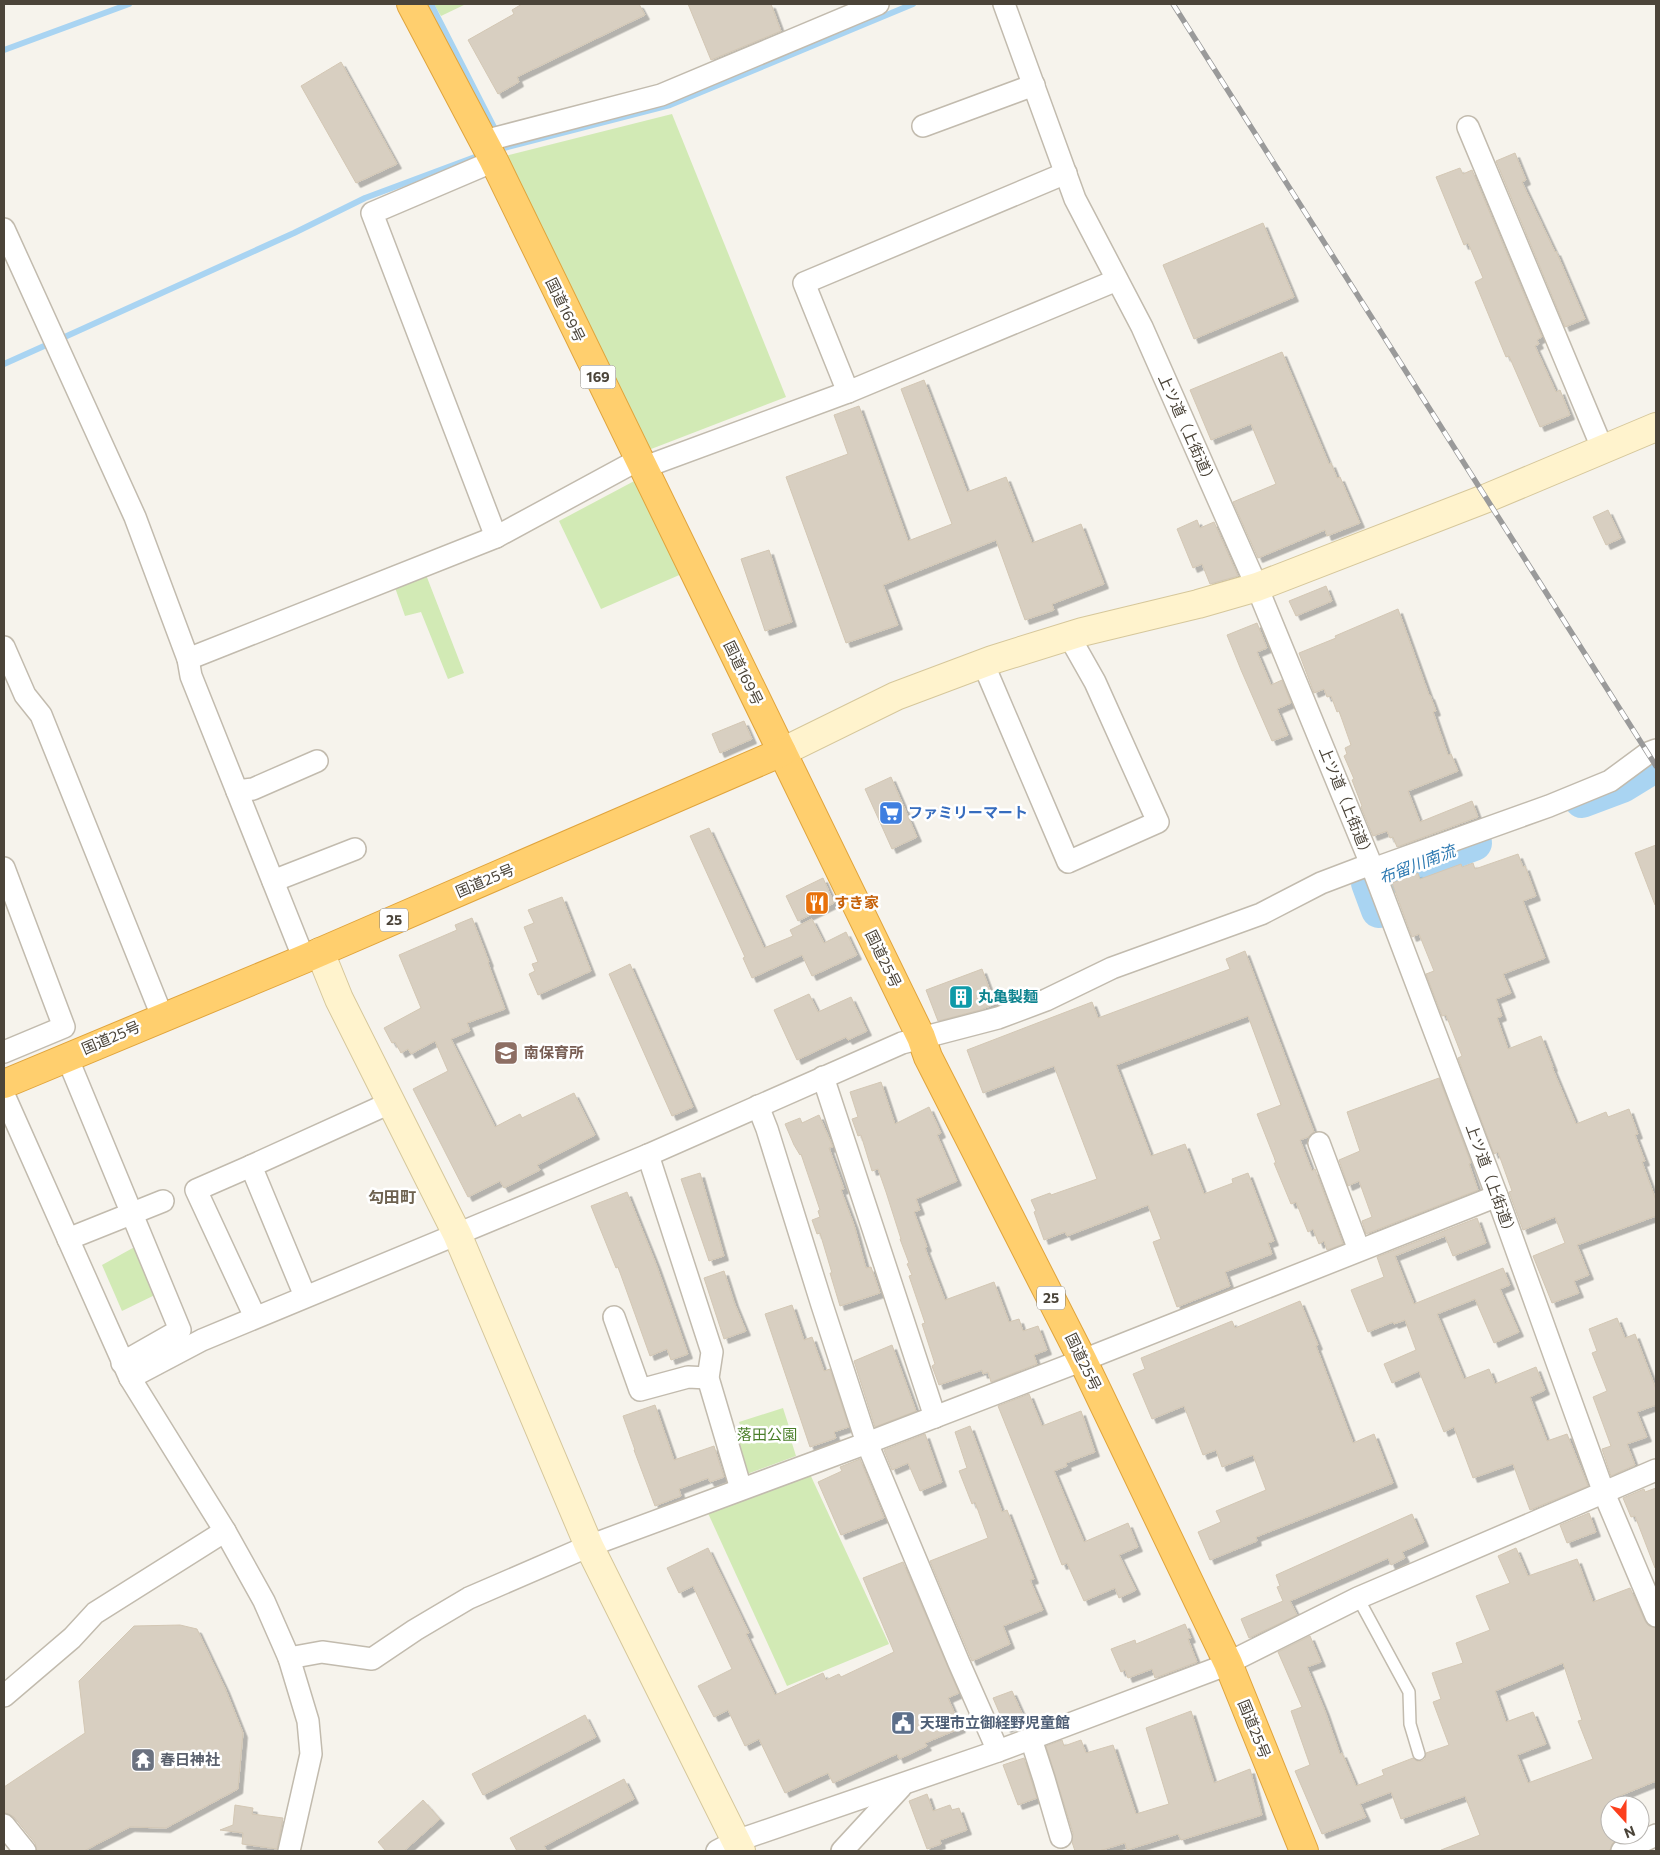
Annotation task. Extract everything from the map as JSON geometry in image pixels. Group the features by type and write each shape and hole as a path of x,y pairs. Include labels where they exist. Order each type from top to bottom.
{"highway":[{"name":"国道169号","path":"412,4 489,151 782,752"},
{"name":"国道25号","path":"4,1084 162,1016 312,955 782,752 921,1037 928,1057 1082,1359 1228,1663 1304,1851"}],"street":[{"path":"496,536 372,213 489,151 661,95 878,4"},
{"name":"上ツ道（上街道）","path":"1004,4 1075,199 1142,327 1257,587 1372,867 1496,1196 1604,1493 1656,1616"},
{"path":"923,126 1034,85"},
{"path":"1468,127 1603,450"},
{"path":"848,392 804,283 1066,174"},
{"path":"4,229 135,516 188,658 191,676 273,881 312,955 340,999 458,1234 589,1546 732,1848 903,1784 1031,1739 1228,1663 1358,1598 1656,1470"},
{"path":"188,658 496,536 640,464 848,392 1116,280"},
{"path":"782,752 896,696 1069,636 1198,604 1257,587 1487,498 1656,427"},
{"path":"984,664 1068,862 1158,822 1094,682 1069,636"},
{"path":"4,647 25,694 41,715 162,1016"},
{"path":"126,1371 648,1155 902,1043 998,1018 1046,1000 1112,968 1261,914 1321,883 1549,806 1610,781 1648,753 1656,750"},
{"path":"236,791 253,788 316,761"},
{"path":"273,881 355,849"},
{"path":"4,868 8,894 64,1027 4,1052"},
{"path":"67,1057 180,1330 126,1371"},
{"path":"824,1077 935,1417"},
{"path":"4,1095 126,1371 225,1531 264,1601 289,1658 308,1721 311,1754 289,1851"},
{"path":"255,1317 196,1190 392,1102"},
{"path":"758,1106 867,1443 998,1751"},
{"path":"1319,1143 1359,1250"},
{"path":"648,1155 712,1352 708,1378 741,1489"},
{"path":"251,1166 305,1296"},
{"path":"289,1658 322,1652 372,1659 415,1630 469,1598 589,1546 935,1417 1496,1196"},
{"path":"68,1239 163,1202"},
{"path":"614,1317 640,1390 688,1376 708,1378"},
{"path":"4,1696 72,1638 96,1613 225,1531"},
{"path":"1031,1739 1060,1837"},
{"path":"842,1851 903,1784"},
{"path":"4,1825 25,1851"},
{"path":"1622,1851 1656,1835"}],"lane":[{"path":"1358,1598 1409,1692 1410,1724 1419,1754"}],"green space":[{"path":"434,4 466,4 441,16"},
{"path":"672,114 786,397 646,451 505,156"},
{"path":"638,479 684,573 601,609 559,521"},
{"path":"423,567 464,673 448,679 421,612 405,616 392,579"},
{"path":"140,1244 159,1293 122,1311 102,1265"},
{"name":"落田公園","path":"783,1408 796,1456 747,1474 732,1434 742,1431 739,1422"},
{"path":"809,1472 889,1644 787,1686 707,1511"}],"building":[{"path":"522,4 639,4 645,15 517,77 519,82 498,94 468,40 514,14 512,10"},
{"path":"688,4 771,4 781,31 711,60"},
{"path":"341,62 397,164 356,183 301,86"},
{"path":"1515,153 1526,180 1522,182 1556,251 1585,319 1565,327 1496,161"},
{"path":"1460,168 1463,174 1472,170 1542,337 1537,340 1539,344 1535,346 1556,392 1560,390 1570,415 1540,427 1509,356 1506,357 1475,282 1483,278 1468,243 1464,245 1436,177"},
{"path":"1263,223 1294,297 1194,339 1163,265"},
{"path":"1282,352 1329,464 1331,463 1337,478 1340,477 1360,523 1327,536 1325,530 1258,558 1233,502 1276,484 1251,424 1211,440 1190,390"},
{"path":"924,380 967,492 1006,477 1032,543 1081,524 1104,584 1052,604 1054,610 1025,620 996,540 883,585 898,625 846,643 786,477 848,454 834,415 859,406 908,541 952,524 901,389"},
{"path":"1608,510 1621,538 1606,545 1593,517"},
{"path":"1197,520 1200,528 1214,522 1238,576 1210,584 1202,564 1193,568 1177,529"},
{"path":"769,550 792,622 765,631 741,559"},
{"path":"1326,586 1332,601 1296,616 1289,601"},
{"path":"1398,609 1436,711 1433,712 1448,755 1451,754 1458,771 1408,791 1420,822 1472,801 1478,817 1397,847 1393,837 1390,838 1387,831 1373,836 1352,780 1354,779 1344,756 1347,754 1345,748 1351,745 1339,711 1337,712 1331,696 1327,697 1324,689 1314,693 1299,653"},
{"path":"1257,623 1267,648 1257,652 1271,685 1282,680 1291,703 1277,709 1288,735 1272,741 1227,635"},
{"path":"744,721 752,739 720,753 712,734"},
{"name":"ファミリーマート","path":"891,777 917,837 892,849 865,789"},
{"path":"709,828 764,948 793,936 790,930 812,919 824,943 846,932 857,955 812,976 802,955 752,978 743,958 745,957 690,836"},
{"path":"1656,845 1656,905 1655,905 1635,853"},
{"path":"1518,854 1523,867 1525,866 1536,896 1523,901 1545,958 1503,974 1511,993 1496,999 1502,1016 1497,1018 1508,1049 1541,1036 1576,1124 1606,1112 1608,1117 1629,1109 1638,1134 1635,1135 1645,1161 1642,1162 1656,1200 1656,1216 1577,1245 1589,1275 1574,1281 1579,1293 1552,1303 1533,1256 1565,1243 1555,1217 1523,1230 1509,1192 1512,1191 1498,1152 1494,1154 1458,1058 1462,1056 1446,1015 1442,1016 1426,974 1434,971 1419,934 1412,937 1392,883 1418,873 1420,879 1461,864 1462,867 1473,863 1475,869"},
{"path":"823,878 834,903 798,921 786,896"},
{"path":"562,897 591,971 538,995 529,974 535,971 532,964 538,962 524,927 534,923 528,910"},
{"path":"472,918 505,1009 467,1023 470,1031 451,1039 495,1127 520,1114 522,1118 574,1093 595,1135 537,1165 540,1170 504,1188 500,1181 468,1197 413,1089 448,1071 435,1041 411,1054 408,1049 401,1053 395,1042 392,1043 384,1028 421,1008 399,955 457,930 455,925"},
{"path":"1245,951 1314,1132 1300,1140 1312,1171 1315,1169 1343,1244 1327,1250 1324,1241 1319,1244 1313,1229 1308,1232 1296,1202 1291,1204 1257,1114 1281,1105 1248,1016 1116,1065 1151,1156 1185,1144 1204,1194 1233,1183 1232,1179 1248,1173 1274,1241 1268,1243 1272,1254 1225,1272 1230,1286 1177,1307 1153,1242 1161,1239 1148,1205 1067,1236 1065,1232 1044,1240 1031,1200 1097,1179 1054,1066 983,1093 967,1050 1092,1002 1098,1018 1230,969 1226,959"},
{"path":"630,964 693,1107 672,1116 609,974"},
{"name":"丸亀製麺","path":"982,969 995,1004 938,1021 926,990"},
{"path":"809,994 818,1012 851,997 867,1031 848,1040 846,1037 797,1060 774,1010"},
{"path":"1439,1078 1471,1163 1469,1164 1478,1190 1366,1234 1362,1221 1372,1217 1359,1181 1348,1186 1339,1160 1360,1151 1347,1112"},
{"path":"881,1082 895,1124 929,1107 941,1133 937,1135 957,1181 916,1199 920,1210 914,1212 927,1247 925,1248 945,1300 994,1282 1009,1322 1019,1319 1023,1331 1038,1326 1047,1350 1034,1355 1037,1364 991,1382 988,1372 983,1374 982,1370 939,1385 932,1366 935,1364 922,1324 925,1323 909,1276 912,1275 907,1264 909,1263 886,1192 878,1169 872,1171 861,1135 858,1136 852,1119 858,1117 850,1092"},
{"path":"819,1115 833,1147 829,1148 844,1189 841,1190 854,1225 866,1268 871,1267 880,1293 840,1306 820,1233 817,1234 812,1220 820,1217 818,1211 820,1210 801,1154 794,1145 785,1124 800,1118 802,1123"},
{"path":"700,1173 724,1256 709,1261 681,1179"},
{"path":"627,1192 656,1264 688,1354 671,1360 667,1349 650,1356 618,1267 616,1268 591,1206"},
{"path":"1477,1218 1486,1243 1453,1256 1445,1236 1395,1256 1414,1304 1503,1268 1510,1285 1500,1289 1519,1332 1494,1343 1475,1299 1437,1314 1464,1379 1489,1369 1495,1384 1536,1367 1545,1390 1530,1397 1547,1441 1567,1434 1588,1486 1530,1510 1513,1464 1473,1478 1454,1427 1444,1432 1419,1371 1392,1383 1384,1364 1416,1350 1405,1320 1394,1324 1393,1322 1368,1332 1351,1290 1384,1277 1377,1257"},
{"path":"724,1271 746,1331 724,1339 704,1278"},
{"path":"1300,1301 1353,1443 1374,1434 1393,1483 1256,1537 1257,1541 1210,1560 1198,1532 1221,1522 1216,1511 1266,1490 1253,1455 1222,1467 1216,1450 1203,1455 1184,1406 1152,1419 1133,1374 1145,1369 1141,1358 1232,1321 1235,1328"},
{"path":"792,1305 804,1340 812,1337 824,1371 830,1369 849,1427 834,1432 836,1438 810,1447 765,1314"},
{"path":"1617,1318 1625,1338 1635,1334 1656,1389 1656,1405 1637,1412 1647,1437 1627,1444 1635,1465 1611,1476 1602,1449 1611,1446 1593,1397 1607,1391 1592,1353 1597,1351 1589,1329"},
{"path":"892,1345 916,1411 875,1427 854,1361"},
{"path":"1029,1394 1042,1426 1081,1411 1095,1452 1066,1463 1067,1466 1054,1471 1084,1542 1128,1523 1138,1547 1119,1555 1136,1590 1119,1598 1115,1588 1084,1601 1067,1563 1062,1565 998,1406"},
{"path":"655,1405 674,1460 714,1446 724,1477 710,1482 708,1478 679,1489 681,1496 655,1506 623,1416"},
{"path":"970,1426 1002,1512 1007,1510 1034,1579 1030,1580 1043,1610 1003,1626 1010,1644 972,1661 930,1561 988,1538 975,1502 972,1504 959,1471 967,1468 955,1432"},
{"path":"925,1434 942,1482 920,1491 908,1463 892,1470 884,1450"},
{"path":"860,1459 884,1518 841,1535 818,1482 842,1471 840,1467"},
{"path":"1656,1488 1655,1568 1635,1516 1631,1517 1623,1498 1644,1489 1645,1492"},
{"path":"1589,1513 1596,1532 1567,1543 1560,1525"},
{"path":"1412,1514 1424,1542 1402,1552 1405,1558 1391,1565 1388,1558 1290,1601 1297,1615 1249,1638 1241,1619 1283,1601 1277,1587 1280,1586 1276,1575"},
{"path":"708,1548 749,1633 746,1634 775,1695 823,1673 826,1680 839,1674 841,1677 894,1652 863,1578 903,1562 959,1693 948,1698 961,1728 925,1743 927,1746 899,1759 897,1754 833,1783 828,1773 785,1793 759,1739 745,1746 728,1710 714,1717 698,1686 732,1669 693,1586 679,1593 667,1568"},
{"path":"1516,1548 1528,1576 1577,1559 1593,1602 1630,1588 1645,1621 1649,1626 1656,1628 1656,1781 1622,1795 1600,1795 1600,1845 1612,1845 1610,1850 1441,1851 1480,1835 1465,1796 1401,1819 1391,1792 1360,1804 1366,1817 1322,1834 1295,1771 1310,1765 1291,1711 1302,1707 1278,1652 1310,1636 1321,1662 1307,1667 1340,1754 1342,1753 1356,1786 1384,1775 1382,1770 1413,1758 1417,1761 1422,1761 1425,1759 1426,1753 1449,1745 1433,1702 1441,1699 1432,1673 1463,1663 1456,1643 1490,1630 1476,1596 1510,1583 1498,1556","holes":["1563,1663 1582,1720 1578,1721 1593,1759 1528,1783 1517,1755 1546,1744 1533,1712 1506,1722 1495,1691"]},
{"path":"1185,1624 1191,1638 1188,1639 1197,1662 1155,1678 1152,1669 1128,1678 1125,1670 1121,1672 1111,1649 1135,1640 1136,1644"},
{"name":"春日神社","path":"180,1625 197,1629 225,1688 243,1733 238,1789 166,1828 130,1827 84,1851 37,1851 35,1843 14,1817 4,1812 4,1787 85,1733 79,1681 134,1626"},
{"path":"1012,1691 1025,1720 1006,1728 993,1698"},
{"path":"1191,1711 1214,1783 1250,1769 1262,1815 1181,1840 1178,1834 1127,1850 1125,1843 1099,1851 1075,1851 1072,1842 1073,1833 1046,1746 1062,1740 1064,1746 1081,1740 1086,1753 1113,1745 1136,1814 1169,1804 1146,1728"},
{"path":"585,1715 596,1737 483,1795 472,1774"},
{"path":"1024,1758 1037,1798 1018,1805 1003,1765"},
{"path":"624,1779 634,1799 544,1846 547,1851 517,1851 510,1838"},
{"path":"927,1794 933,1811 950,1805 952,1810 959,1808 967,1830 940,1840 941,1844 927,1849 909,1801"},
{"path":"423,1800 440,1819 404,1851 386,1851 378,1842"},
{"path":"235,1805 253,1808 252,1814 283,1818 277,1849 242,1844 243,1833 220,1830 233,1825"}],"waterway":[{"path":"4,50 129,4"},
{"path":"431,4 497,133"},
{"path":"496,150 670,105 913,4"},
{"path":"58,340 294,233 365,198 483,154"},
{"path":"4,364 53,342"},
{"name":"布留川南流","path":"1582,800 1622,785 1656,764"},
{"name":"布留川南流","path":"1379,910 1369,883 1474,843"}],"railway":[{"path":"1173,4 1656,766"}],"place":[{"name":"ファミリーマート","path":"891,813"},
{"name":"すき家","path":"817,903"},
{"name":"丸亀製麺","path":"961,997"},
{"name":"南保育所","path":"506,1053"},
{"name":"天理市立御経野児童館","path":"903,1723"},
{"name":"春日神社","path":"143,1760"}],"district":[{"name":"勾田町","path":"392,1197"}]}
